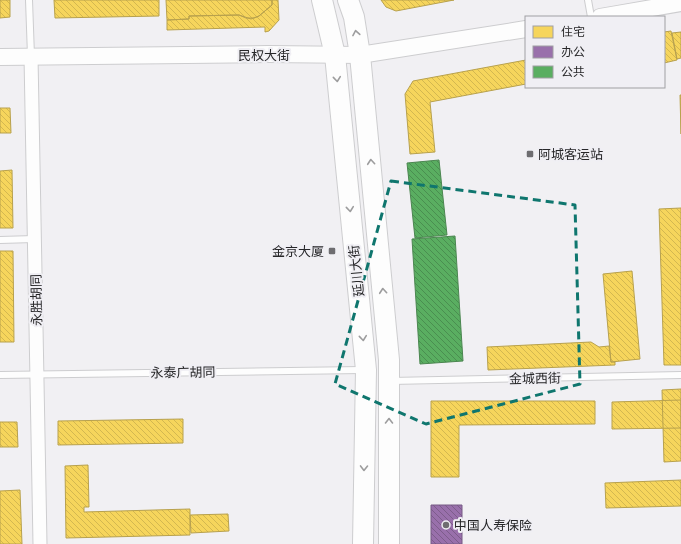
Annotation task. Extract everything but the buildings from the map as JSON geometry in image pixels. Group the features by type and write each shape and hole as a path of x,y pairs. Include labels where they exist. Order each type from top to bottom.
{"main road":[{"name":"延川大街","path":"322,0 335,55 366,370 363,544"},
{"name":"延川大街","path":"348,0 354,17 360,56 389,360 389,544"}],"street":[{"path":"606,16 681,3"},
{"name":"民权大街","path":"0,57 268,54 360,56 525,29"},
{"name":"永胜胡同","path":"31,56 40,544"}],"lane":[{"path":"29,0 31,56"},
{"path":"588,0 591,16"},
{"path":"0,240 34,239"},
{"name":"永泰广胡同","path":"0,375 366,370"},
{"name":"金城西街","path":"389,381 681,375"}],"highlighted area":[{"path":"391,181 575,205 580,384 426,424 335,384"}],"place":[{"name":"阿城客运站","path":"530,154"},
{"name":"金京大厦","path":"332,251"},
{"name":"中国人寿保险","path":"446,525"}]}
